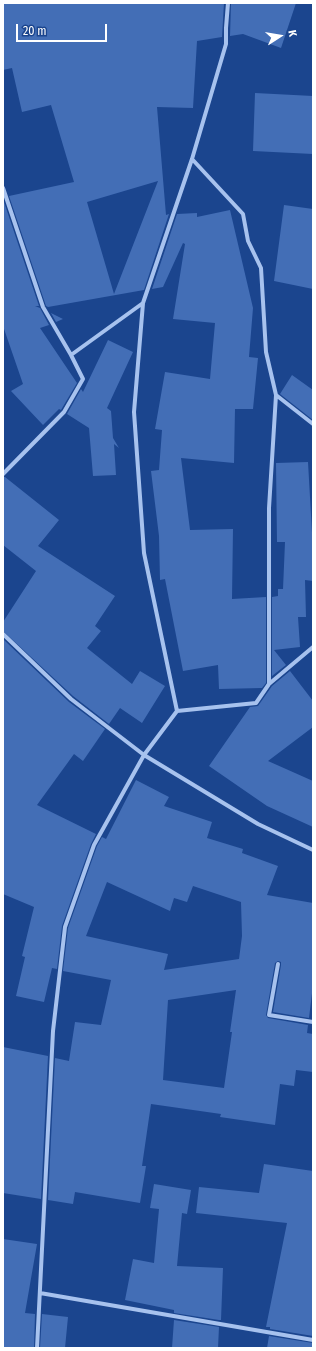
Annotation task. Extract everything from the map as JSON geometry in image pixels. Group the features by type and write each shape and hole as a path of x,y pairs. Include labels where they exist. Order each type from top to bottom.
{"street":[{"path":"177,711 144,553 134,412 143,303 192,159 226,44 228,3"},
{"path":"192,159 243,214 248,241 261,268 266,352 276,395 269,508 269,684"},
{"path":"3,188 43,307 83,379 64,412 3,474"},
{"path":"71,355 143,303"},
{"path":"276,395 313,424"},
{"path":"3,634 71,699 144,756 258,824 313,850"},
{"path":"37,1348 53,1030 65,928 94,845 144,756 177,711 256,703 269,684 313,647"},
{"path":"278,964 269,1015 313,1022"},
{"path":"40,1293 313,1340"}],"building":[{"path":"3,3 224,3 222,37 197,41 193,108 157,107 166,215 169,214 144,290 48,307 46,306 9,196 74,182 51,105 22,112 12,68 3,70","holes":["158,181 114,294 87,202"]},
{"path":"231,3 296,3 281,48 243,34 230,36"},
{"path":"255,93 313,96 313,154 253,151"},
{"path":"3,199 39,306 35,306 40,308 49,325 40,328 77,383 61,410 59,409 43,425 11,391 23,384 3,326"},
{"path":"284,205 313,209 313,289 274,281"},
{"path":"230,210 253,308 249,357 258,358 253,409 235,409 234,463 181,458 190,530 233,529 232,599 266,597 266,683 262,688 219,689 218,665 183,671 165,579 160,580 159,536 151,471 159,470 162,430 155,429 165,372 210,379 215,323 173,319 185,244 183,243 163,287 152,289 177,214 197,213 197,217"},
{"path":"51,313 63,319 56,322"},
{"path":"108,340 133,352 107,408 111,411 113,438 119,448 114,444 116,475 93,476 89,428 67,414 81,389 83,392"},
{"path":"292,375 313,390 313,420 280,394"},
{"path":"308,462 313,550 313,581 305,580 306,617 298,617 300,647 274,650 286,665 272,676 272,597 278,596 278,589 283,589 285,542 277,542 276,463"},
{"path":"3,477 5,477 59,520 38,546 115,596 95,626 101,631 87,648 132,684 140,671 165,686 142,723 120,708 109,724 73,696 3,631 3,622 36,571 3,545"},
{"path":"3,639 69,702 105,729 83,761 74,754 37,805 96,834 91,844 62,926 57,969 52,968 44,1002 16,996 25,957 22,956 34,907 3,894"},
{"path":"290,671 313,701 313,727 268,761 313,781 313,827 267,806 209,766 250,707 258,706 272,686"},
{"path":"136,780 169,797 164,806 212,822 207,838 243,849 242,853 278,866 267,895 313,903 313,985 309,1018 273,1012 281,965 281,962 278,961 275,963 266,1015 268,1018 308,1025 307,1033 313,1034 313,1072 296,1070 294,1086 280,1084 275,1125 220,1117 221,1114 151,1104 142,1166 146,1166 140,1203 75,1192 73,1204 48,1200 55,1058 69,1061 75,1022 101,1025 111,980 63,971 68,928 97,846 102,837 106,839","holes":["107,882 170,911 174,898 187,902 193,886 241,902 242,936 239,959 164,970 168,954 86,936","236,990 224,1088 163,1080 168,1000"]},
{"path":"3,1047 48,1056 41,1199 3,1193"},
{"path":"264,1164 313,1171 313,1336 270,1329 270,1327 266,1327 287,1223 196,1213 199,1187 259,1193"},
{"path":"154,1184 191,1190 187,1214 182,1213 177,1266 223,1268 221,1320 174,1313 174,1310 125,1300 133,1259 154,1263 159,1209 150,1208"},
{"path":"3,1239 37,1244 25,1313 35,1314 34,1348 3,1348"},
{"path":"42,1314 68,1317 65,1348 40,1348"},
{"path":"174,1320 219,1327 218,1348 172,1348"},
{"path":"269,1336 313,1343 313,1348 267,1348"}]}
